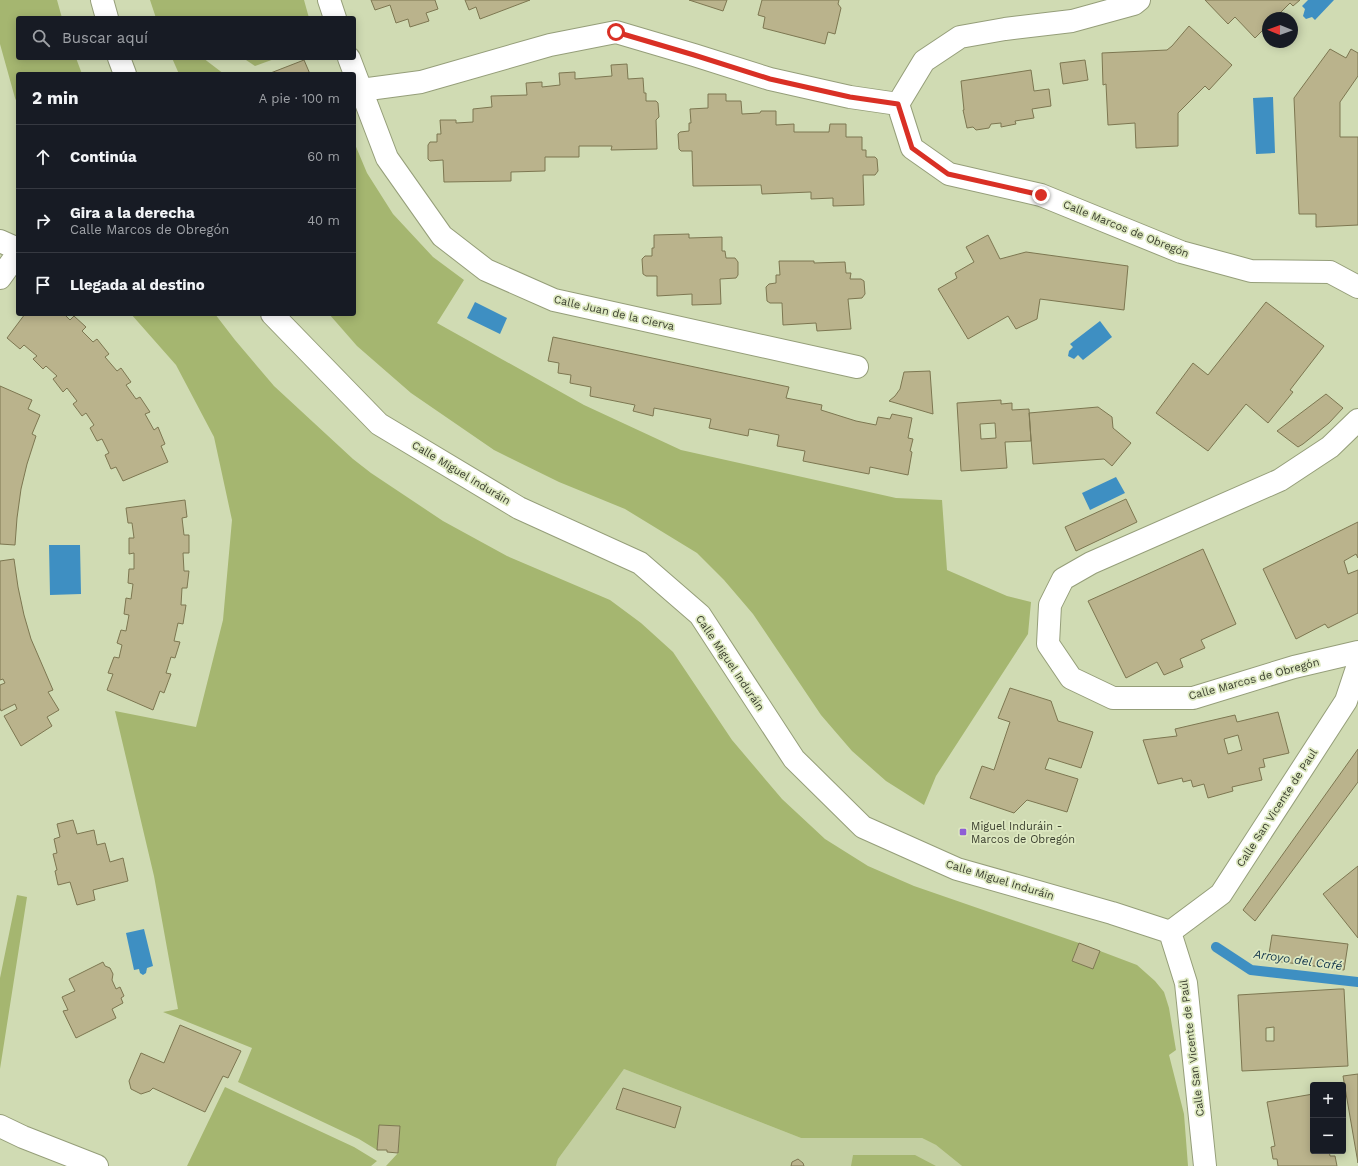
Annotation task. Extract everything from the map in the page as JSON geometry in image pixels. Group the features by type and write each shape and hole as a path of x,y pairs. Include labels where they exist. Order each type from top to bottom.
{"street":[{"path":"102,0 106,16"},
{"path":"329,0 333,16"},
{"path":"361,90 421,82 550,44 616,32 770,79 850,97 898,104 924,61 960,37 1005,29 1072,21 1134,4 1140,0"},
{"path":"120,60 124,72"},
{"name":"Calle Juan de la Cierva","path":"350,60 354,72"},
{"name":"Calle Juan de la Cierva","path":"356,77 387,158 442,236 486,270 554,300 857,367"},
{"name":"Calle Marcos de Obregón","path":"898,104 912,148 948,174 1041,195 1181,252 1251,271 1330,272 1358,287"},
{"path":"0,241 16,248"},
{"path":"0,278 16,256"},
{"name":"Calle Miguel Induráin","path":"274,316 379,424 519,508 640,563 700,615 794,759 864,827 957,869 1112,913 1170,932"},
{"name":"Calle Marcos de Obregón","path":"1358,420 1330,447 1280,480 1091,563 1063,579 1050,606 1048,644 1071,678 1113,698 1193,698 1294,667 1358,652"},
{"name":"Calle San Vicente de Paul","path":"1170,932 1221,894 1346,701 1358,664"},
{"name":"Calle San Vicente de Paúl","path":"1170,932 1186,983 1205,1166"},
{"path":"0,1126 22,1137 97,1166"}],"shaded area":[{"path":"0,0 57,0 61,16 16,16 16,60 77,60 81,72 16,72 16,100 0,44"},
{"path":"150,0 304,0 308,16 155,16"},
{"path":"173,60 206,60 221,72 178,72"},
{"path":"246,60 272,60 255,66"},
{"path":"356,147 367,173 393,214 433,257 464,280 437,323 584,405 681,450 896,498 942,500 947,570 1007,596 1031,602 1028,634 936,776 924,805 886,781 852,751 821,715 753,614 724,580 697,553 625,509 559,482 494,450 411,393 357,346 331,316 356,316"},
{"path":"133,316 217,316 274,386 353,459 371,473 443,521 507,556 610,600 641,623 673,652 732,740 782,799 825,839 868,866 914,886 1079,943 1072,961 1093,968 1100,951 1137,965 1155,981 1164,992 1169,1008 1176,1050 1169,1055 1184,1114 1188,1166 962,1166 936,1145 922,1138 801,1138 624,1069 558,1159 556,1166 386,1166 398,1153 400,1126 379,1125 377,1150 359,1139 238,1082 252,1048 163,1012 178,1009 154,876 115,711 196,727 223,620 232,520 214,437 176,365"},
{"path":"17,895 27,897 0,1069 0,978"},
{"path":"624,1069 801,1138 922,1138 936,1145 962,1166 556,1166 558,1159"},
{"path":"225,1087 354,1147 377,1161 371,1166 187,1166"},
{"path":"853,1155 915,1155 936,1166 851,1166"}],"water":[{"path":"1308,0 1334,0 1315,20 1312,17 1306,19 1303,16 1305,9 1302,6"},
{"path":"1273,97 1275,153 1256,154 1253,98"},
{"path":"475,302 507,318 500,334 467,318"},
{"path":"1100,321 1112,337 1083,360 1078,355 1074,359 1068,356 1069,351 1073,347 1070,344"},
{"path":"1116,477 1125,493 1090,510 1082,493"},
{"path":"49,545 80,545 81,594 50,595"},
{"path":"144,929 153,966 147,968 146,973 143,975 140,973 139,969 134,970 126,933"}],"building":[{"path":"371,0 435,0 438,9 426,13 429,21 410,27 408,19 396,23 390,5 375,10"},
{"path":"465,0 530,0 480,19 476,7 469,10"},
{"path":"689,0 727,0 723,11"},
{"path":"762,0 839,0 838,4 841,8 835,34 828,32 825,44 763,28 765,17 758,15"},
{"path":"1205,0 1300,0 1293,6 1290,3 1281,12 1262,12 1262,31 1255,38 1235,17 1228,24"},
{"path":"1189,26 1232,65 1209,90 1205,86 1178,113 1178,146 1136,148 1135,123 1108,125 1106,84 1103,85 1102,53 1167,50"},
{"path":"1330,49 1346,58 1351,49 1358,53 1358,76 1340,102 1340,137 1358,137 1358,225 1316,227 1316,214 1299,214 1294,98"},
{"path":"304,60 309,72 273,72"},
{"path":"1085,60 1088,80 1063,84 1060,63"},
{"path":"627,64 628,79 643,78 646,101 656,101 658,103 659,117 656,120 657,149 611,150 612,146 579,146 579,157 545,157 545,171 511,172 511,181 444,182 443,160 430,161 428,159 428,145 430,142 437,142 437,134 441,134 440,120 456,120 456,123 473,122 473,109 492,107 491,96 527,95 526,83 542,82 542,87 560,85 559,73 575,72 575,79 612,76 611,65"},
{"path":"1031,70 1034,91 1049,89 1051,106 1032,109 1034,118 1015,121 1016,124 1001,127 1001,123 991,124 989,128 976,130 973,127 967,128 963,110 961,81"},
{"path":"708,94 726,94 726,101 741,101 742,114 760,113 761,111 776,111 776,125 794,124 794,132 829,132 830,124 846,124 846,137 862,137 862,150 866,150 866,157 875,157 877,159 878,171 875,175 863,175 864,205 833,206 833,198 811,199 811,192 762,194 761,185 693,186 692,151 681,151 679,149 678,134 680,132 689,131 689,123 691,123 690,109 708,108"},
{"path":"689,234 689,238 722,237 722,251 725,251 726,258 735,258 738,262 738,275 736,278 720,279 721,304 692,305 692,294 657,296 657,276 646,276 643,274 642,259 645,256 652,256 652,248 654,248 654,235"},
{"path":"988,235 1000,259 1026,252 1128,266 1124,310 1040,299 1037,319 1016,329 1008,316 968,339 938,289 957,278 955,273 974,262 966,247"},
{"path":"779,261 814,261 814,263 845,262 846,273 851,273 850,279 861,279 864,281 865,294 862,298 848,299 851,329 817,331 816,323 783,325 782,303 770,303 767,301 766,287 769,284 776,283 776,275 780,275"},
{"path":"1266,302 1324,346 1290,390 1293,392 1268,423 1246,404 1208,451 1156,413 1193,363 1208,375"},
{"path":"24,316 66,316 70,320 74,316 86,327 82,331 93,342 97,339 109,354 105,357 117,371 121,368 131,382 126,385 136,399 140,397 150,412 145,414 154,430 158,427 165,444 161,446 168,462 123,481 116,467 111,469 105,455 109,453 102,439 97,441 90,428 94,425 86,413 82,416 73,404 77,401 67,388 63,392 53,379 57,376 46,366 43,369 33,359 37,356 24,345 20,349 7,338"},
{"path":"553,337 789,387 786,398 822,405 821,410 856,421 876,425 878,417 890,419 892,414 912,418 908,438 913,439 910,451 912,452 908,475 870,467 869,474 803,461 805,451 777,446 779,435 749,429 748,436 709,428 711,419 654,408 653,416 633,411 635,405 590,396 591,387 570,383 571,375 558,373 559,363 548,361"},
{"path":"930,371 933,414 889,401 900,389 904,372"},
{"path":"0,386 32,400 28,409 40,415 32,434 36,436 21,489 15,545 0,544"},
{"path":"1326,394 1343,408 1329,423 1303,444 1298,447 1277,431"},
{"path":"1001,400 1001,404 1012,403 1012,410 1029,409 1031,441 1005,442 1007,468 961,471 957,403","holes":["995,423 996,438 981,439 980,424"]},
{"path":"1098,407 1112,417 1113,428 1131,443 1112,466 1104,459 1033,464 1029,413"},
{"path":"1126,499 1137,522 1076,551 1065,527"},
{"path":"185,500 187,517 182,518 184,535 189,535 189,553 183,553 184,571 189,571 187,588 182,588 181,605 186,605 183,624 178,623 174,641 180,642 175,658 171,657 166,673 171,674 164,693 160,691 153,710 107,690 113,674 108,673 114,657 119,658 122,645 117,643 121,630 126,631 129,615 124,614 126,598 131,599 133,584 128,583 129,569 134,569 134,553 129,554 129,538 134,538 132,523 128,523 126,508"},
{"path":"1358,522 1358,558 1356,554 1344,561 1348,574 1358,570 1358,613 1328,628 1325,624 1296,639 1263,569"},
{"path":"1203,549 1236,624 1201,640 1205,648 1180,659 1183,667 1164,675 1157,662 1126,678 1088,601"},
{"path":"14,559 18,587 31,639 53,690 48,692 59,710 47,717 52,726 21,746 4,716 17,709 15,704 1,711 0,708 0,685 5,683 3,679 0,680 0,561"},
{"path":"1010,688 1051,701 1058,721 1093,732 1081,768 1049,758 1045,769 1078,779 1067,812 1027,800 1014,813 970,798 982,766 994,770 1010,722 998,718"},
{"path":"1278,712 1289,753 1263,759 1265,767 1259,768 1262,780 1232,787 1233,791 1208,798 1204,784 1193,787 1191,780 1183,782 1182,778 1158,784 1143,740 1177,736 1175,729 1235,715 1237,722","holes":["1238,735 1242,750 1228,754 1224,739"]},
{"path":"1358,749 1358,782 1255,921 1243,910"},
{"path":"73,820 77,834 94,830 97,845 105,843 110,862 123,858 128,881 93,890 95,900 77,905 70,882 58,885 55,871 57,870 53,854 57,853 54,839 60,837 57,824"},
{"path":"1358,866 1358,938 1323,894"},
{"path":"1272,935 1348,944 1344,970 1268,960"},
{"path":"1079,943 1100,951 1093,969 1072,961"},
{"path":"103,962 105,966 110,968 113,974 112,980 116,989 120,987 124,996 121,998 123,1003 112,1009 116,1018 76,1038 63,1011 68,1010 62,997 75,991 69,979"},
{"path":"1344,989 1348,1066 1242,1071 1238,995","holes":["1274,1027 1274,1041 1266,1041 1266,1028"]},
{"path":"180,1025 241,1051 228,1078 223,1076 205,1112 153,1088 150,1091 141,1094 131,1089 129,1081 141,1053 164,1063"},
{"path":"1358,1074 1358,1163 1346,1093 1346,1082 1344,1082 1343,1076"},
{"path":"623,1088 681,1107 675,1128 616,1109"},
{"path":"1310,1095 1310,1154 1330,1154 1330,1156 1335,1156 1337,1166 1278,1166 1277,1159 1273,1159 1271,1147 1275,1146 1267,1102"},
{"path":"379,1125 400,1126 398,1153 387,1152 387,1150 377,1150"},
{"path":"798,1159 804,1166 791,1166 792,1162"}],"waterway":[{"name":"Arroyo del Café","path":"1216,947 1251,970 1358,982"}],"place":[{"name":"Miguel Induráin - Marcos de Obregón","path":"963,832"}],"route":[{"path":"616,32 770,79 850,97 898,104 912,148 948,174 1041,195"}]}
